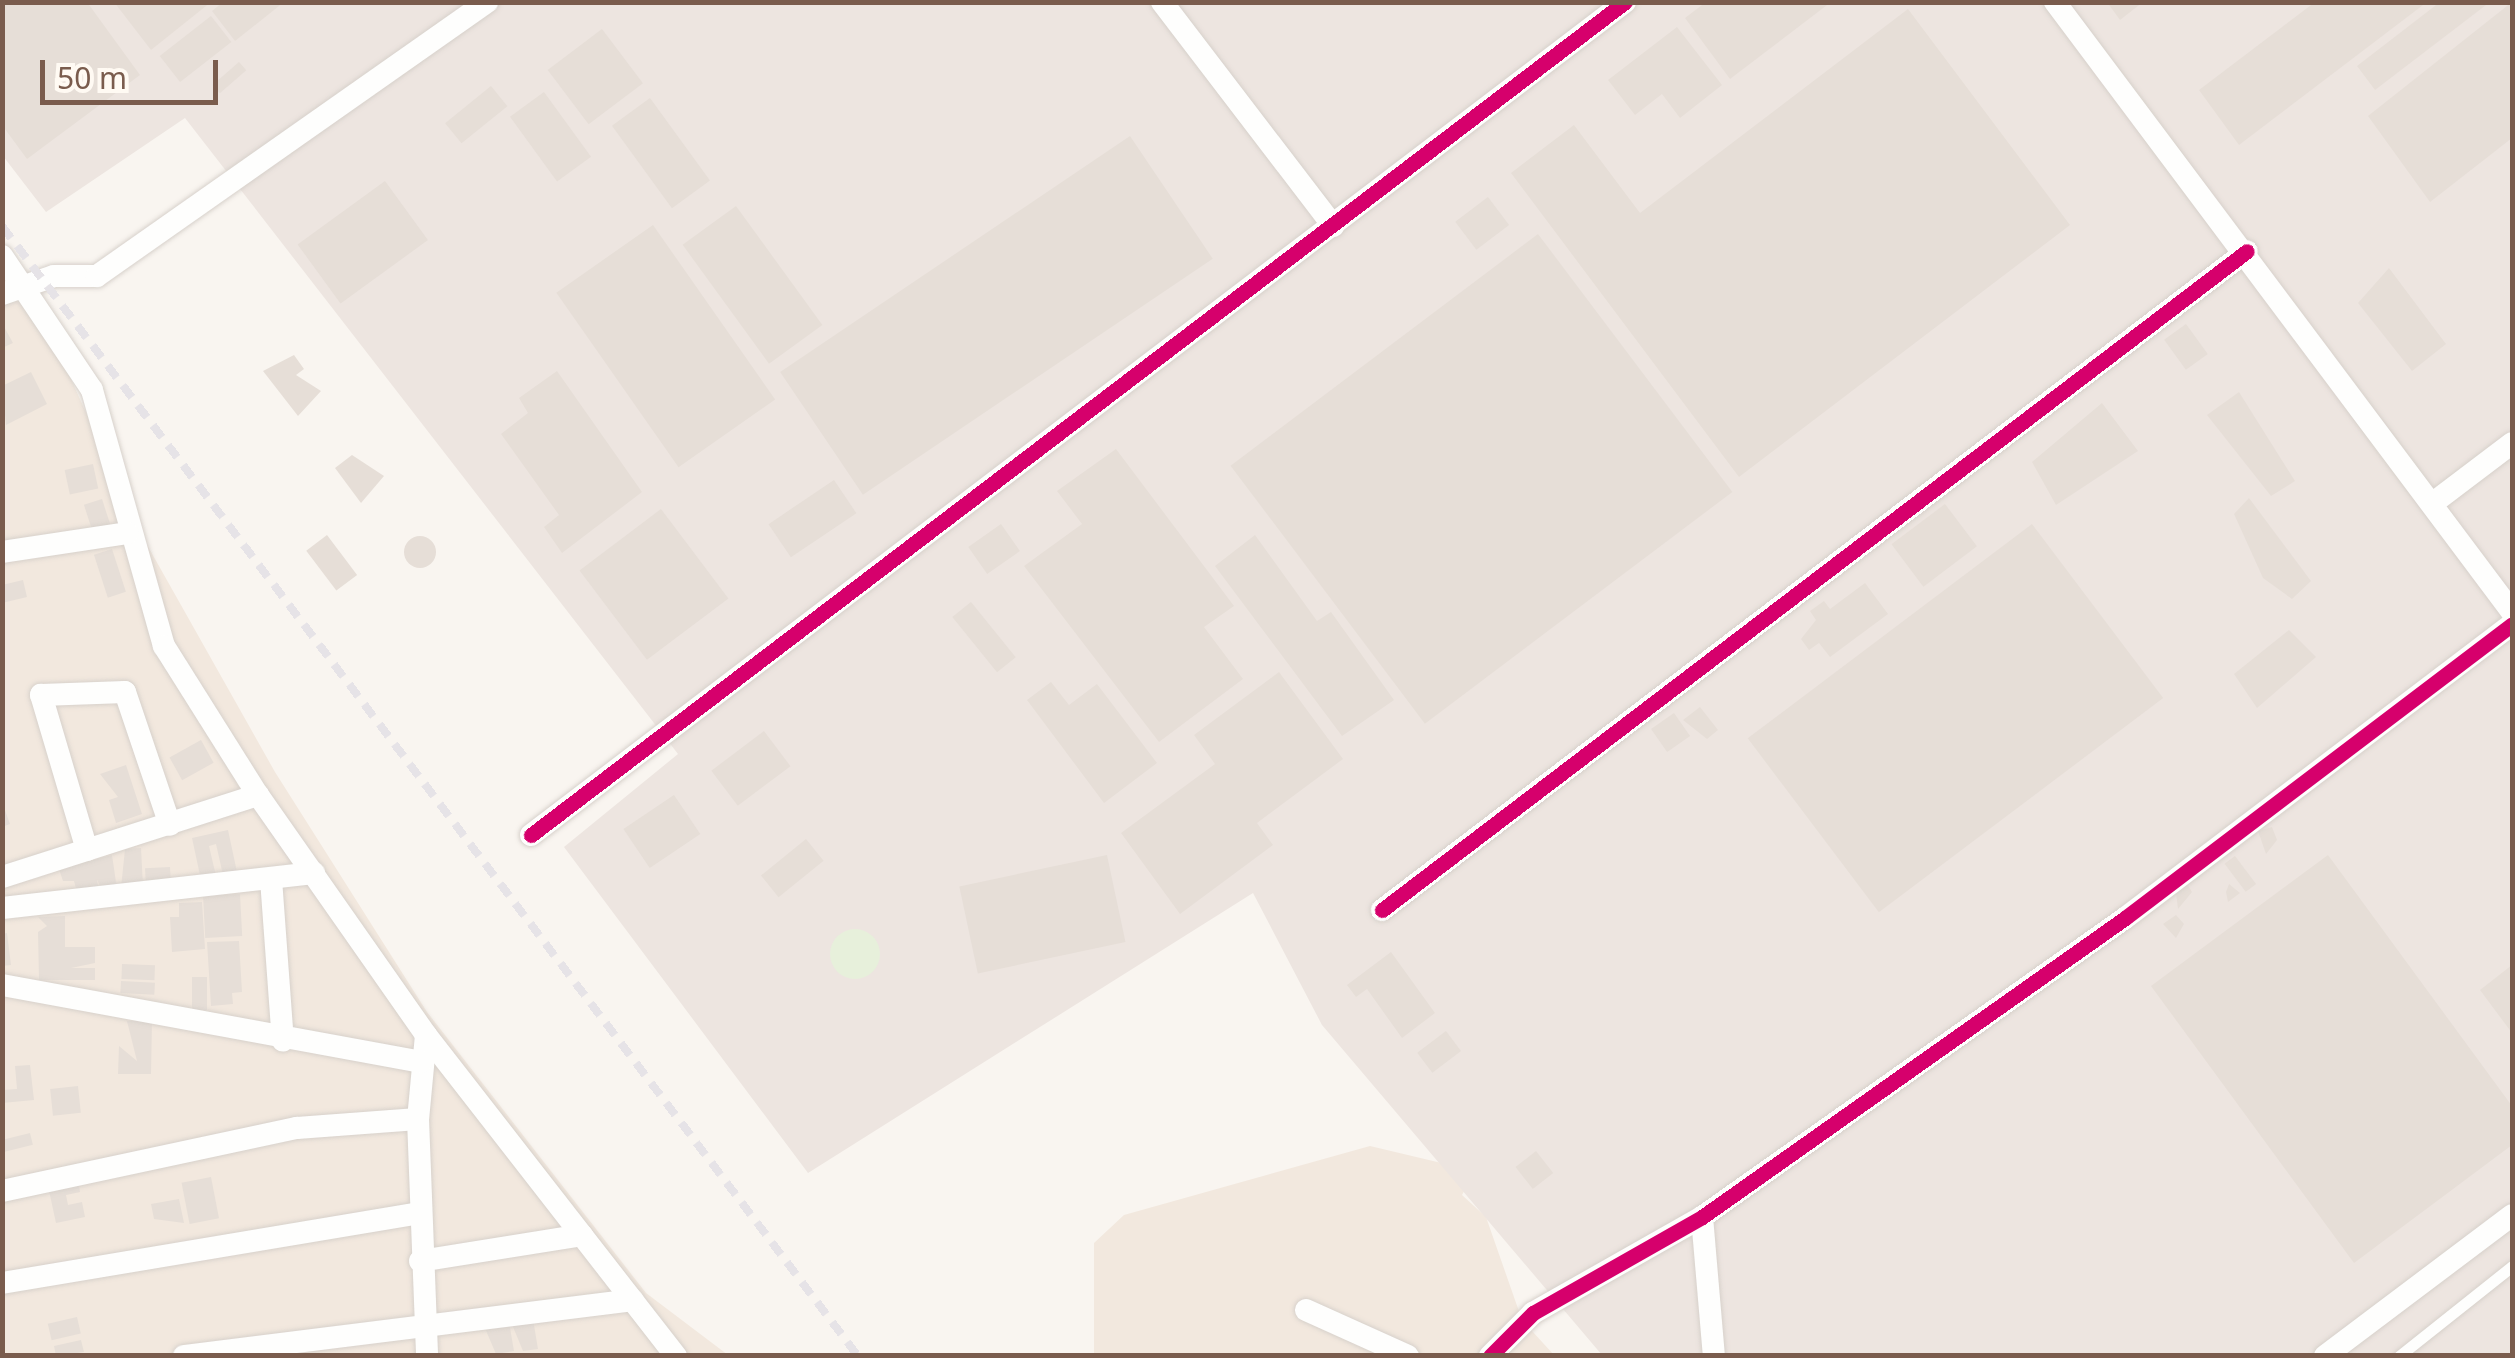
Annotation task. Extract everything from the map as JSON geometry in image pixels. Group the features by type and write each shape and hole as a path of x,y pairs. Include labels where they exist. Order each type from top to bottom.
{"street":[{"path":"13,288 97,276 487,2"},
{"path":"1162,2 1333,226"},
{"path":"531,835 1626,2"},
{"path":"2055,2 2247,251 2512,612"},
{"path":"1382,910 2247,251"},
{"path":"2,256 13,288 92,390 128,533 164,646 258,795 426,1034 676,1356"},
{"path":"2433,502 2512,443"},
{"path":"2,552 128,533"},
{"path":"1490,1356 1533,1313 1616,1258 1702,1217 2125,918 2512,624"},
{"path":"87,850 41,695 125,692 170,825"},
{"path":"2,877 258,795"},
{"path":"2,908 314,872"},
{"path":"271,879 283,1041"},
{"path":"2,986 283,1041 421,1062"},
{"path":"426,1034 418,1119 420,1261 427,1356"},
{"path":"2,1192 297,1128 418,1119"},
{"path":"2,1282 419,1213"},
{"path":"2325,1356 2512,1214"},
{"path":"1702,1217 1714,1356"},
{"path":"420,1261 582,1234"},
{"path":"184,1356 632,1300"},
{"path":"1306,1310 1408,1356"}],"lane":[{"path":"2399,1356 2512,1266"}],"shaded area":[{"path":"3,3 2512,3 2512,1355 1602,1355 1322,1025 1253,893 808,1173 564,847 678,754 185,118 46,212 3,156"},
{"path":"2,278 41,312 137,527 275,772 427,1012 646,1293 728,1355 3,1355"},
{"path":"1370,1146 1475,1171 1462,1195 1486,1217 1522,1320 1554,1355 1094,1356 1094,1243 1124,1215"}],"green space":[{"path":"855,929 873,936 880,954 873,972 855,979 837,972 830,954 837,936"}],"building":[{"path":"2,2 87,2 140,75 27,159 2,125"},
{"path":"114,2 211,2 151,50"},
{"path":"223,2 284,2 235,41 212,11"},
{"path":"1706,2 1831,2 1730,79 1685,18"},
{"path":"2107,2 2143,2 2120,20"},
{"path":"2315,2 2427,2 2239,145 2199,90"},
{"path":"2440,2 2490,2 2375,90 2357,66"},
{"path":"2512,2 2512,138 2430,202 2368,116"},
{"path":"1908,9 2070,225 1739,477 1511,173 1574,125 1640,213"},
{"path":"211,16 231,42 180,82 160,56"},
{"path":"1677,27 1722,85 1680,118 1662,94 1635,115 1608,80"},
{"path":"602,29 643,83 589,124 548,70"},
{"path":"239,62 246,70 220,93 213,85"},
{"path":"491,86 507,106 462,143 445,123"},
{"path":"544,92 591,157 557,181 510,117"},
{"path":"650,98 710,181 672,208 612,126"},
{"path":"1130,136 1213,259 863,495 780,372"},
{"path":"385,181 428,240 341,304 298,244"},
{"path":"1488,197 1509,225 1476,250 1455,222"},
{"path":"736,206 822,325 769,364 683,245"},
{"path":"653,225 775,399 679,467 556,293"},
{"path":"1538,234 1732,492 1425,724 1231,466"},
{"path":"2389,268 2446,344 2412,371 2358,303"},
{"path":"2,323 13,343 2,348"},
{"path":"2186,324 2208,354 2186,370 2164,340"},
{"path":"294,355 304,369 296,375 321,391 298,416 263,371"},
{"path":"557,371 642,492 562,553 544,527 559,515 501,434 528,413 519,398"},
{"path":"31,372 47,404 6,425 2,386"},
{"path":"2239,392 2295,481 2271,496 2207,415"},
{"path":"2102,403 2138,451 2056,505 2032,462"},
{"path":"1116,449 1234,606 1204,627 1243,679 1159,742 1024,566 1082,524 1057,491"},
{"path":"352,455 384,476 361,503 335,468"},
{"path":"93,464 98,488 70,494 65,470"},
{"path":"834,480 856,513 791,557 769,524"},
{"path":"2249,498 2311,581 2292,599 2263,578 2234,514"},
{"path":"102,499 112,530 94,536 84,505"},
{"path":"1945,504 1977,546 1923,587 1891,544"},
{"path":"661,509 728,598 647,660 580,570"},
{"path":"1001,524 1020,551 987,574 968,547"},
{"path":"2032,524 2163,698 1879,912 1748,738"},
{"path":"327,535 357,575 336,591 306,551"},
{"path":"1255,535 1317,621 1331,612 1394,700 1342,736 1215,566"},
{"path":"420,536 431,541 436,552 431,563 420,568 409,563 404,552 409,541"},
{"path":"112,549 126,592 108,598 94,555"},
{"path":"23,580 27,597 2,603 2,585"},
{"path":"1865,583 1888,614 1830,657 1819,643 1809,650 1801,639 1816,620 1810,611 1824,601 1830,609"},
{"path":"971,602 1016,657 997,672 952,617"},
{"path":"2289,630 2316,657 2257,708 2234,674"},
{"path":"1279,672 1343,759 1257,823 1273,845 1180,914 1121,833 1215,764 1194,735"},
{"path":"1051,682 1069,705 1097,684 1157,763 1104,803 1027,700"},
{"path":"1700,707 1718,730 1707,739 1683,720"},
{"path":"1674,713 1690,736 1667,752 1651,729"},
{"path":"764,731 790,766 738,806 711,771"},
{"path":"201,740 214,763 182,780 170,757"},
{"path":"126,765 142,814 116,823 109,800 118,797 100,774"},
{"path":"674,795 700,834 650,868 623,829"},
{"path":"2,802 10,824 2,827"},
{"path":"2272,827 2277,840 2266,854 2258,831"},
{"path":"228,830 237,872 223,875 216,844 209,846 216,876 201,880 192,838"},
{"path":"806,839 824,861 779,897 761,876"},
{"path":"141,848 143,887 121,888 125,849"},
{"path":"112,855 117,889 103,891 97,880 99,892 78,895 74,881 63,881 59,869"},
{"path":"1107,855 1126,942 978,973 959,886"},
{"path":"2328,855 2512,1106 2512,1145 2354,1263 2151,986"},
{"path":"2235,856 2256,884 2246,892 2225,864"},
{"path":"170,867 171,884 146,885 145,868"},
{"path":"2187,884 2192,892 2178,909 2176,893"},
{"path":"2229,884 2240,893 2228,902 2226,892"},
{"path":"240,894 242,936 205,938 203,896"},
{"path":"202,902 205,949 172,952 170,917 179,917 179,903"},
{"path":"2176,915 2184,924 2176,938 2163,924"},
{"path":"65,916 65,947 95,947 95,963 71,968 95,968 95,980 39,980 38,932 47,926 38,917"},
{"path":"7,933 11,965 2,966 2,934"},
{"path":"239,941 242,992 232,993 233,1004 211,1006 207,942"},
{"path":"1391,952 1435,1013 1402,1038 1367,989 1356,997 1347,985"},
{"path":"122,964 155,965 154,980 121,979"},
{"path":"2512,965 2512,1033 2480,990"},
{"path":"192,977 207,977 207,1010 192,1010"},
{"path":"121,981 155,983 154,995 120,993"},
{"path":"127,1021 152,1021 151,1074 118,1074 119,1046 137,1061"},
{"path":"1446,1031 1461,1051 1432,1073 1417,1053"},
{"path":"30,1065 34,1100 2,1103 2,1090 17,1089 15,1066"},
{"path":"78,1086 81,1113 53,1116 50,1089"},
{"path":"30,1133 33,1145 5,1152 2,1140"},
{"path":"1536,1151 1553,1173 1533,1189 1516,1167"},
{"path":"211,1177 219,1218 190,1224 182,1183"},
{"path":"78,1180 80,1192 66,1195 68,1205 82,1202 85,1217 56,1223 48,1186"},
{"path":"179,1199 184,1223 154,1219 151,1204"},
{"path":"77,1317 81,1334 52,1340 48,1324"},
{"path":"533,1319 538,1349 523,1351 511,1322"},
{"path":"509,1322 514,1351 496,1354 484,1326"},
{"path":"81,1340 84,1352 56,1356 54,1346"}],"railway":[{"path":"2,226 858,1356"}],"cycle path":[{"path":"531,835 1625,2"},
{"path":"1382,910 2247,251"},
{"path":"1490,1356 1533,1313 1702,1217 2125,918 2512,624"}]}
